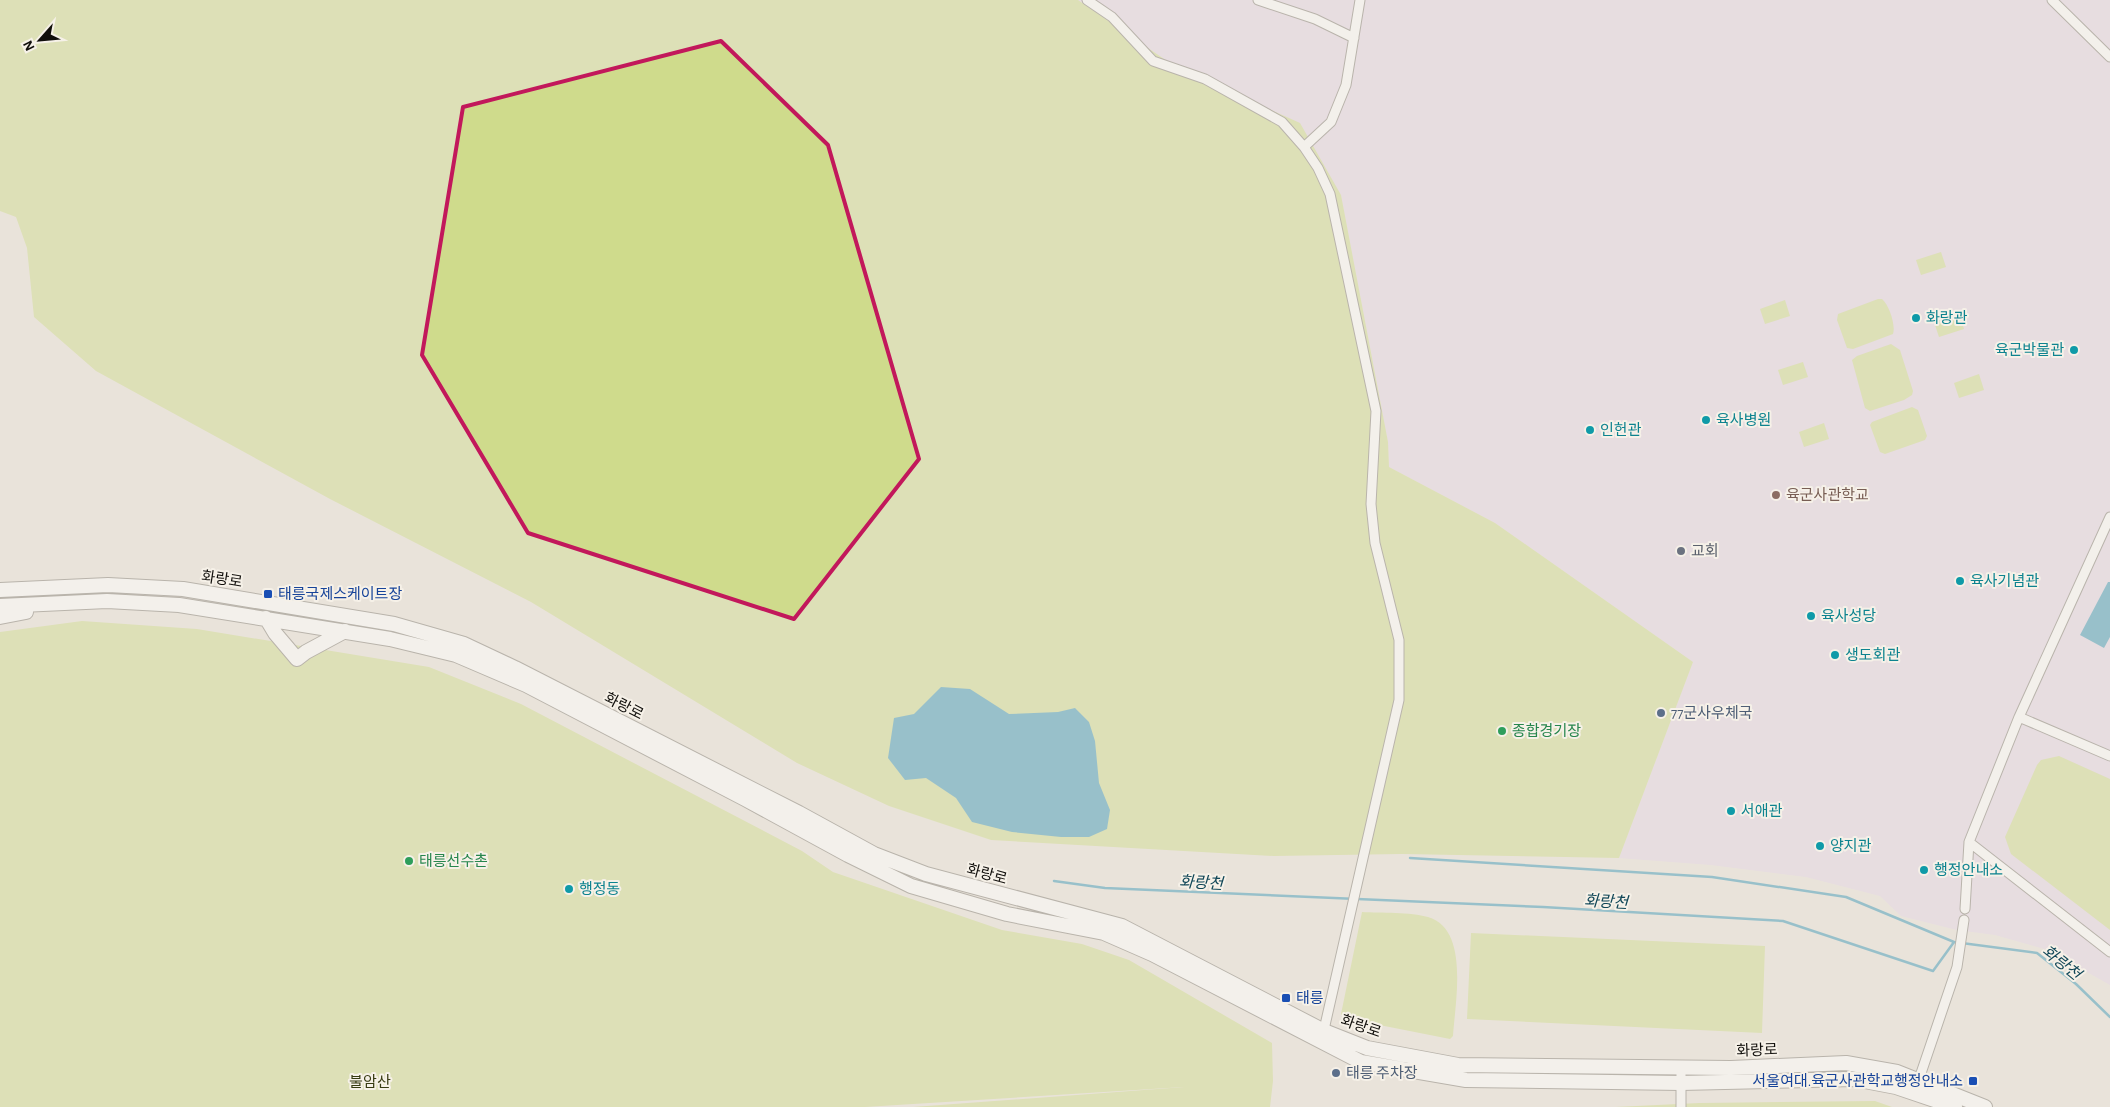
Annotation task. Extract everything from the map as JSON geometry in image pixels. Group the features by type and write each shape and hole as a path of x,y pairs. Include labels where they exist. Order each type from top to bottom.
{"main road":[{"name":"화랑로","path":"0,590 108,586 182,589 394,624 464,644 515,668 799,813 874,854 926,874 1122,926 1323,1036 1361,1062 1466,1080 1681,1083 1854,1079 1896,1087 1917,1086 1984,1107"},
{"name":"화랑로","path":"0,606 144,602 221,611 390,639 456,655 526,685 848,855 911,886 1007,914 1104,933 1323,1036 1367,1048 1458,1065 1681,1068 1846,1063 1886,1069 1955,1107"},
{"path":"221,611 226,606 236,604 266,609 268,607 265,602"},
{"path":"0,617 73,603"},
{"path":"266,618 275,633 297,659 342,631 336,623 340,619 386,627 394,624"}],"street":[{"path":"1087,0 1112,17 1153,61 1205,79 1282,122 1304,147 1318,168 1330,194 1376,411 1371,504 1375,543 1400,640 1400,700 1323,1036"},
{"path":"1258,0 1314,19 1354,38"},
{"path":"1304,147 1332,122 1346,85 1360,0"},
{"path":"2052,0 2110,57"},
{"path":"1965,909 1970,842 2019,717 2110,517"},
{"path":"2019,717 2110,756"},
{"path":"1970,842 2110,952"},
{"path":"1917,1086 1957,967 1964,920"},
{"path":"1681,1068 1681,1107"}],"highlighted area":[{"path":"721,41 828,145 919,459 794,619 528,533 422,355 463,107"}],"shaded area":[{"name":"육군사관학교","path":"1078,0 2110,0 2110,985 2048,950 1995,935 1957,930 1901,916 1880,896 1806,877 1711,865 1619,858 1693,662 1495,523 1389,467 1388,442 1341,195 1209,82 1167,61"}],"green space":[{"path":"0,0 1078,0 1167,61 1300,123 1341,195 1388,442 1389,467 1495,523 1693,662 1619,858 1402,854 1274,856 991,840 889,806 797,763 531,602 330,499 96,371 34,317 27,248 16,217 0,211"},
{"path":"1941,252 1946,267 1921,275 1916,260"},
{"path":"1882,299 1885,302 1889,310 1894,326 1893,334 1853,349 1847,348 1837,320 1838,314"},
{"path":"1785,300 1790,316 1765,324 1760,309"},
{"path":"1959,313 1964,329 1939,337 1934,322"},
{"path":"1891,344 1900,350 1913,391 1912,395 1904,400 1870,411 1865,408 1852,360 1857,356"},
{"path":"1803,362 1808,377 1783,385 1778,370"},
{"path":"1979,374 1984,390 1959,398 1954,383"},
{"path":"1912,407 1918,410 1927,436 1925,440 1885,454 1880,452 1870,425 1872,422"},
{"path":"1824,423 1829,439 1804,447 1799,432"},
{"name":"태릉선수촌","path":"82,621 197,629 429,667 521,704 802,851 833,872 1002,930 1082,944 1129,960 1272,1043 1273,1081 1270,1107 913,1107 1184,1087 865,1107 0,1107 0,632"},
{"path":"2059,756 2110,779 2110,930 2011,854 2005,837 2037,765 2041,760"},
{"path":"1362,912 1421,915 1441,924 1450,936 1455,951 1457,987 1453,1036 1450,1039 1344,1018 1341,1014"},
{"path":"1471,933 1765,946 1762,1033 1467,1019"},
{"path":"1875,1101 1892,1107 1615,1107 1699,1103"}],"water":[{"path":"2108,582 2110,582 2110,637 2104,648 2080,635"},
{"path":"941,687 970,689 1009,714 1058,712 1075,708 1089,722 1095,741 1099,783 1110,810 1107,829 1089,837 1061,837 1012,832 972,822 956,798 926,778 905,780 888,758 894,718 914,714"}],"waterway":[{"path":"1410,858 1712,877 1846,897 1954,942"},
{"name":"화랑천","path":"1054,881 1105,888 1543,907 1783,921 1933,971 1954,942 2037,953 2076,984 2110,1017"}],"place":[{"name":"화랑관","path":"1916,318"},
{"name":"육군박물관","path":"2074,350"},
{"name":"육사병원","path":"1706,420"},
{"name":"인헌관","path":"1590,430"},
{"name":"육군사관학교","path":"1776,495"},
{"name":"교회","path":"1681,551"},
{"name":"육사기념관","path":"1960,581"},
{"name":"태릉국제스케이트장","path":"268,594"},
{"name":"육사성당","path":"1811,616"},
{"name":"생도회관","path":"1835,655"},
{"name":"77군사우체국","path":"1661,713"},
{"name":"종합경기장","path":"1502,731"},
{"name":"서애관","path":"1731,811"},
{"name":"양지관","path":"1820,846"},
{"name":"태릉선수촌","path":"409,861"},
{"name":"행정안내소","path":"1924,870"},
{"name":"행정동","path":"569,889"},
{"name":"태릉","path":"1286,998"},
{"name":"태릉 주차장","path":"1336,1073"},
{"name":"서울여대.육군사관학교행정안내소","path":"1973,1081"}],"park label":[{"name":"불암산","path":"370,1082"}]}
